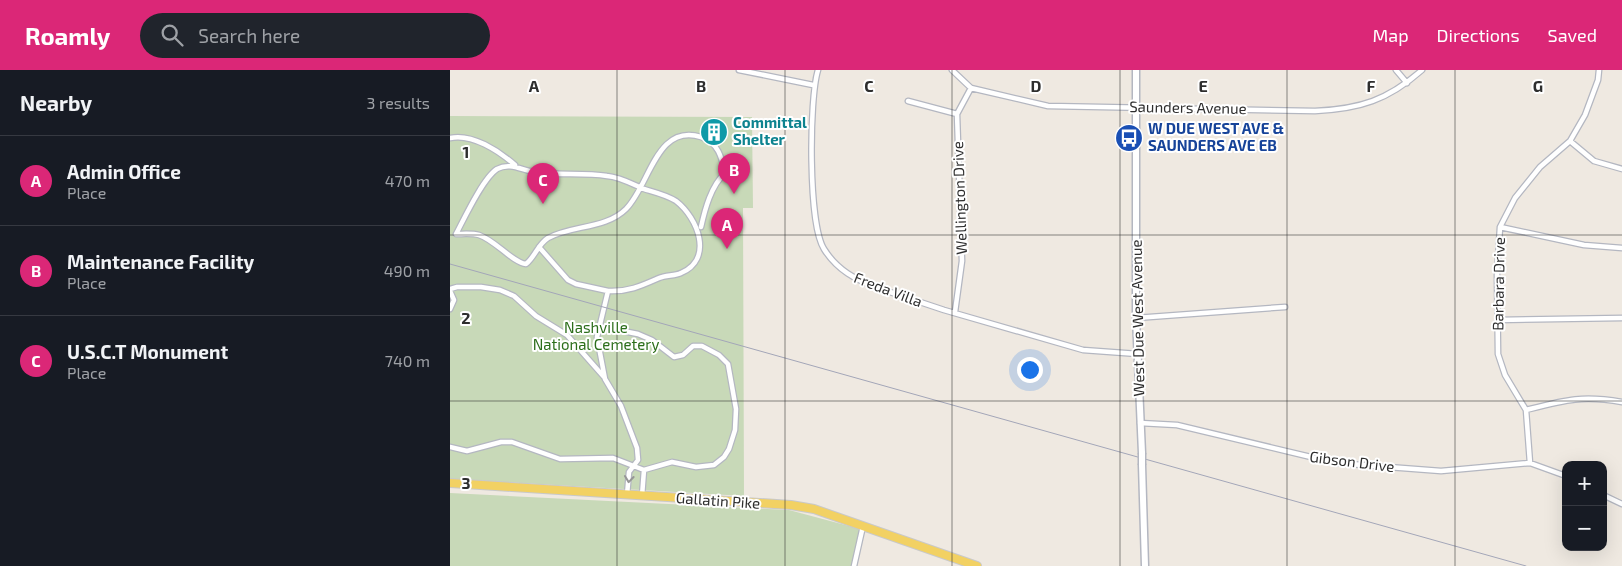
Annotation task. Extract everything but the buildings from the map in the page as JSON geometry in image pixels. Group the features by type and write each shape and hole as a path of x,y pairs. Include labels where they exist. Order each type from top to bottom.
{"main road":[{"name":"West Due West Avenue","path":"1136,70 1136,318 1146,566"},
{"name":"Gallatin Pike","path":"450,483 791,505 814,510 863,526 977,566"}],"street":[{"path":"739,70 813,85"},
{"name":"Freda Villa","path":"818,70 813,85 812,122 815,224 823,248 832,260 857,281 955,312 1083,350 1138,354"},
{"path":"908,101 957,114 971,88 952,70"},
{"path":"1396,70 1407,83"},
{"name":"Saunders Avenue","path":"971,88 1048,106 1343,110 1386,96 1407,83 1422,70"},
{"name":"Barbara Drive","path":"1530,463 1526,410 1501,365 1497,265 1500,227 1515,198 1540,167 1570,141 1585,116 1598,80 1599,70"},
{"name":"Wellington Drive","path":"955,312 962,261 957,114"},
{"path":"539,247 568,280 576,284 608,291 634,289 658,278 680,274 700,254 698,234 685,209 673,199 641,188 608,176 553,174 516,166 500,168 492,174 453,233 480,235 524,264 529,262 539,247 548,239 614,218 626,209 641,188 657,155 671,140 684,135 703,138 713,144 717,149 724,173 719,179 706,208 701,226"},
{"path":"450,138 459,136 475,140 506,157 516,166"},
{"path":"1570,141 1594,161 1622,169"},
{"path":"1500,227 1584,245 1622,248"},
{"path":"450,309 454,300 450,290 457,287 486,287 514,296 536,316 567,335 605,379 621,406 635,440 638,458 629,472 627,495"},
{"path":"605,379 597,337 598,326 608,291"},
{"path":"1136,318 1285,307"},
{"path":"1498,320 1622,318"},
{"path":"450,447 468,451 501,442 512,442 560,458 608,457 644,470 672,462 704,468 724,458 735,430 736,409 728,364 719,355 702,346 693,346 683,355 674,357 652,340 638,334 598,326"},
{"path":"1526,410 1575,398 1595,397 1622,402"},
{"name":"Gibson Drive","path":"1140,423 1177,425 1336,463 1441,471 1530,463 1562,475"},
{"path":"642,496 644,470"},
{"path":"1607,496 1622,504"},
{"path":"854,566 863,526"}],"green space":[{"name":"Nashville National Cemetery","path":"450,116 752,117 753,208 743,208 744,496 450,479"},
{"path":"450,493 789,510 860,529 854,566 450,566"}],"railway":[{"path":"450,264 1526,566"}],"place":[{"name":"Committal Shelter","path":"714,132"},
{"name":"W DUE WEST AVE & SAUNDERS AVE EB","path":"1129,138"},
{"name":"Maintenance Facility","path":"734,194"},
{"name":"U.S.C.T Monument","path":"543,204"},
{"name":"Admin Office","path":"727,249"}]}
